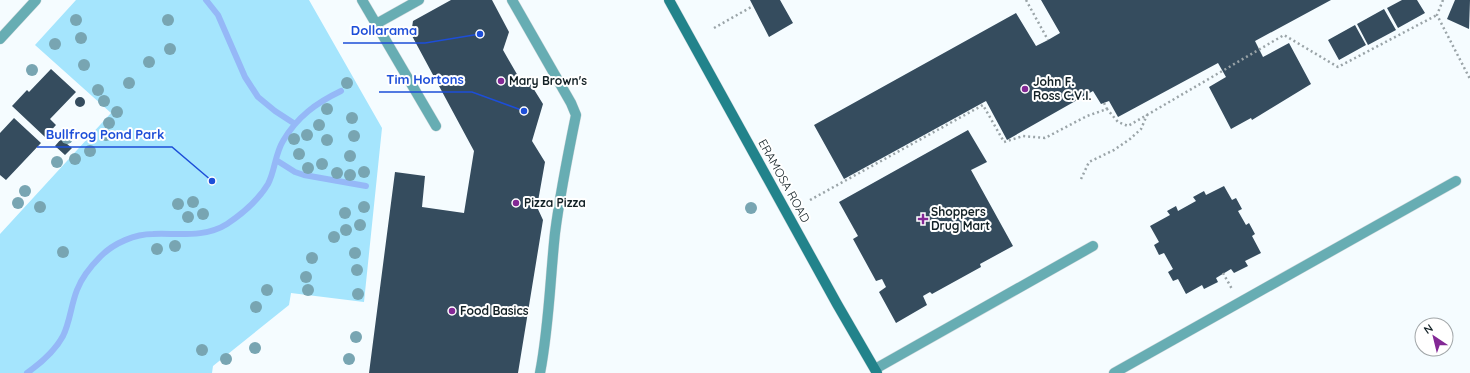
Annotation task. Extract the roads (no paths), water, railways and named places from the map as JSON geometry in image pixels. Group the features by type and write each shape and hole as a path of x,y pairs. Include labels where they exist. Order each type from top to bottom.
{"main road":[{"name":"ERAMOSA ROAD","path":"669,0 837,304 876,371"}],"street":[{"path":"0,39 36,0"},
{"path":"362,0 436,126"},
{"path":"376,24 419,0"},
{"path":"512,0 571,103 576,115 555,233 551,290 544,352 540,373"},
{"path":"1114,373 1456,181"},
{"path":"876,371 1093,246"}],"waterway":[{"path":"206,0 218,15 245,77 258,97 275,111 295,124"},
{"path":"27,373 47,356 60,341 67,325 79,285 94,263 106,251 125,240 146,234 201,233 227,224 250,206 268,184 280,146 288,132 315,106 341,91"},
{"path":"276,160 295,172 304,175 366,186"}],"place":[{"name":"Dollarama","path":"480,34"},
{"name":"Mary Brown's","path":"501,81"},
{"name":"John F. Ross C.V.I.","path":"1025,89"},
{"name":"Tim Hortons","path":"524,111"},
{"name":"Bullfrog Pond Park","path":"212,181"},
{"name":"Pizza Pizza","path":"516,203"},
{"name":"Shoppers Drug Mart","path":"923,219"},
{"name":"Food Basics","path":"452,311"}]}
